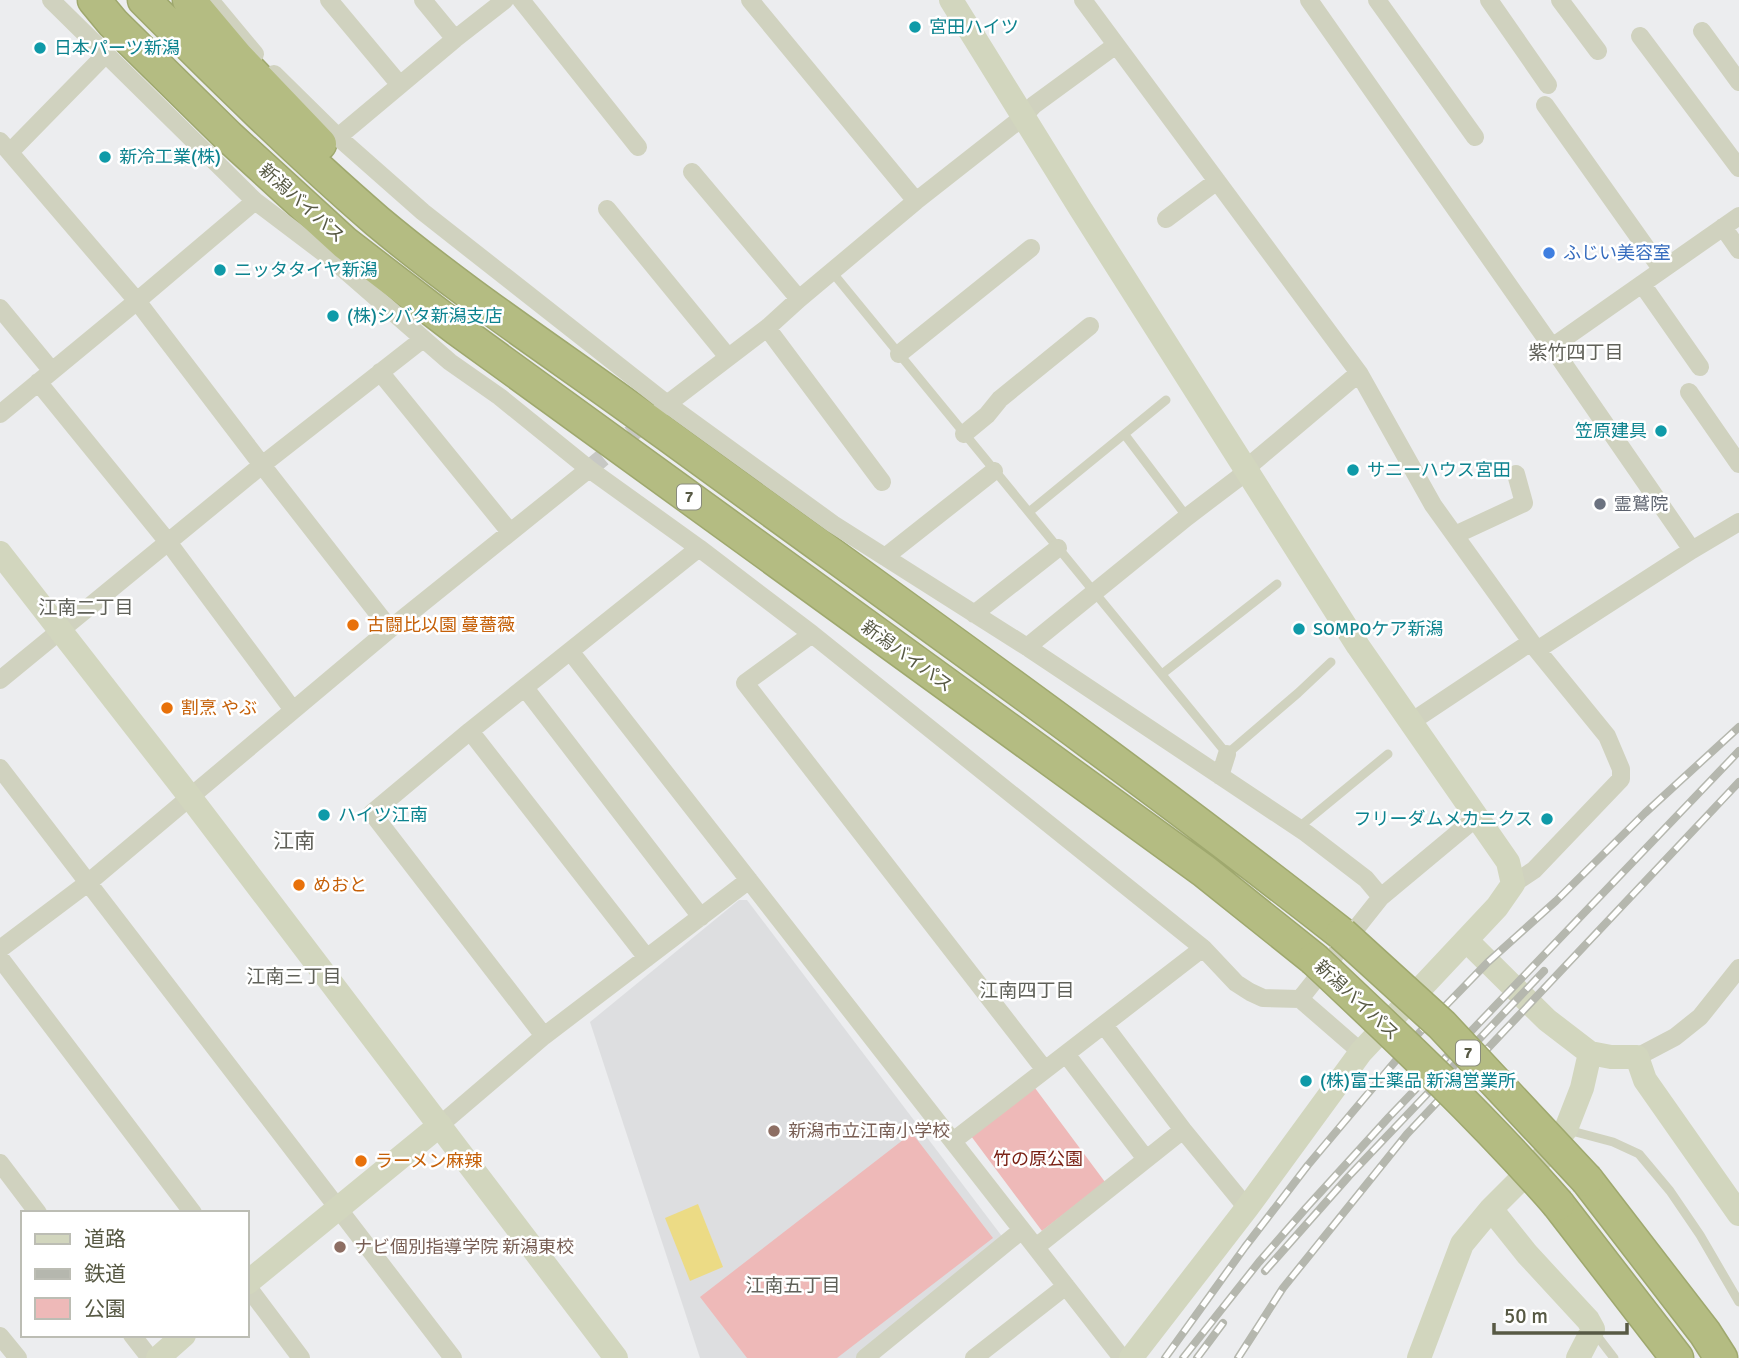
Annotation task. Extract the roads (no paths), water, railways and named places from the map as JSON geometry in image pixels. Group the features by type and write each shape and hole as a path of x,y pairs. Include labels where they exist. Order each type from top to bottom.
{"highway":[{"name":"新潟バイパス","path":"93,0 228,136 345,243 457,329 1204,871 1314,959 1426,1065 1518,1159 1558,1204 1677,1358"},
{"name":"新潟バイパス","path":"144,0 257,113 368,212 481,302 1221,839 1342,934 1442,1025 1587,1180 1705,1333 1721,1358"},
{"name":"7","path":"189,0 237,57 314,137 481,302"}],"street":[{"path":"51,0 255,201 333,260 450,362 812,634 1203,948 1236,983 1263,998 1300,999 1361,1052"},
{"path":"210,0 258,58 338,137 423,212 664,405 833,524 1027,647 1298,828 1366,878 1381,897"},
{"path":"329,0 400,85"},
{"path":"423,0 455,39"},
{"path":"338,137 505,0"},
{"path":"521,0 638,147"},
{"path":"750,0 916,201"},
{"path":"951,0 1358,646 1508,862 1513,884"},
{"path":"1083,0 1359,373 1433,505 1534,646 1607,736 1621,769 1621,779 1534,870 1513,884 1497,907 1361,1052 1247,1208 1131,1358"},
{"path":"1377,0 1475,137"},
{"path":"1489,0 1548,85"},
{"path":"1560,0 1598,51"},
{"path":"1313,1 1692,550"},
{"path":"1702,31 1739,82"},
{"path":"1640,36 1739,168"},
{"path":"664,405 767,328 916,201 1034,106 1116,45"},
{"path":"106,54 3,145 137,302 390,629"},
{"path":"1545,105 1662,270"},
{"path":"692,172 799,299"},
{"path":"1166,219 1217,181"},
{"path":"0,414 255,201"},
{"path":"607,209 728,357"},
{"path":"1552,347 1739,216"},
{"path":"1723,228 1739,250"},
{"path":"899,354 1031,247"},
{"path":"1642,284 1700,367"},
{"path":"0,308 45,377 293,710"},
{"path":"964,434 987,415 1000,399 1090,326"},
{"path":"767,328 882,482"},
{"path":"0,680 262,465 423,339"},
{"path":"380,372 510,532"},
{"path":"1027,647 1247,470 1359,373"},
{"path":"1689,392 1739,464"},
{"path":"0,949 89,882 390,629 589,468"},
{"path":"885,557 994,471"},
{"path":"1455,535 1524,503 1516,474"},
{"path":"1411,722 1739,522"},
{"path":"544,1036 372,813 699,548"},
{"path":"974,614 1058,548"},
{"path":"0,553 190,797 615,1358"},
{"path":"812,634 745,683 1045,1070"},
{"path":"570,651 1122,1358"},
{"path":"525,688 701,916"},
{"path":"470,732 647,958"},
{"path":"1220,776 1227,754"},
{"path":"0,768 453,1358"},
{"path":"1300,999 1381,897 1477,817"},
{"path":"248,1283 544,1036 749,880"},
{"path":"1466,940 1547,1020 1590,1053 1611,1057 1637,1057 1675,1037 1700,1017 1738,973"},
{"path":"953,1141 1203,948"},
{"path":"0,958 191,1211"},
{"path":"1104,1025 1183,1130 1247,1208"},
{"path":"1419,1358 1462,1244 1566,1129 1582,1088 1590,1053"},
{"path":"1066,1054 1146,1159"},
{"path":"1637,1057 1644,1080 1739,1213"},
{"path":"1035,1247 1183,1130"},
{"path":"0,1163 36,1211"},
{"path":"1491,1209 1527,1254 1588,1320 1593,1329 1578,1358"},
{"path":"865,1358 1022,1230"},
{"path":"248,1285 300,1358"},
{"path":"974,1358 1066,1286"},
{"path":"0,1336 18,1358"},
{"path":"134,1337 150,1358"},
{"path":"158,1358 182,1337"}],"lane":[{"path":"832,272 1227,754 1298,694 1331,662"},
{"path":"1029,512 1166,400"},
{"path":"1125,435 1187,517"},
{"path":"1162,674 1277,584"},
{"path":"1298,828 1388,754"},
{"path":"1566,1129 1613,1142 1639,1154 1670,1191 1700,1235 1739,1302"},
{"path":"1593,1329 1614,1358"}],"tunnel":[{"path":"589,469 651,417"}],"railway":[{"path":"1165,1358 1308,1165 1419,1033 1488,962 1739,727"},
{"path":"1183,1358 1259,1262 1389,1117 1739,751"},
{"path":"1238,1358 1283,1288 1407,1134 1739,782"},
{"path":"1265,1271 1349,1176 1544,971"},
{"path":"1197,1358 1223,1323"}],"place":[{"name":"宮田ハイツ","path":"915,27"},
{"name":"日本パーツ新潟","path":"40,48"},
{"name":"新冷工業(株)","path":"105,157"},
{"name":"ふじい美容室","path":"1549,253"},
{"name":"ニッタタイヤ新潟","path":"220,270"},
{"name":"(株)シバタ新潟支店","path":"333,316"},
{"name":"笠原建具","path":"1661,431"},
{"name":"サニーハウス宮田","path":"1353,470"},
{"name":"霊鷲院","path":"1600,504"},
{"name":"古闘比以園 蔓薔薇","path":"353,625"},
{"name":"SOMPOケア新潟","path":"1299,629"},
{"name":"割烹 やぶ","path":"167,708"},
{"name":"ハイツ江南","path":"324,815"},
{"name":"フリーダムメカニクス","path":"1547,819"},
{"name":"めおと","path":"299,885"},
{"name":"(株)富士薬品 新潟営業所","path":"1306,1081"},
{"name":"新潟市立江南小学校","path":"774,1131"},
{"name":"ラーメン麻辣","path":"361,1161"},
{"name":"ナビ個別指導学院 新潟東校","path":"340,1247"}],"district":[{"name":"紫竹四丁目","path":"1576,353"},
{"name":"江南二丁目","path":"86,608"},
{"name":"江南","path":"294,841"},
{"name":"江南三丁目","path":"294,977"},
{"name":"江南四丁目","path":"1027,991"},
{"name":"江南五丁目","path":"793,1286"}],"park label":[{"name":"竹の原公園","path":"1038,1159"}]}
